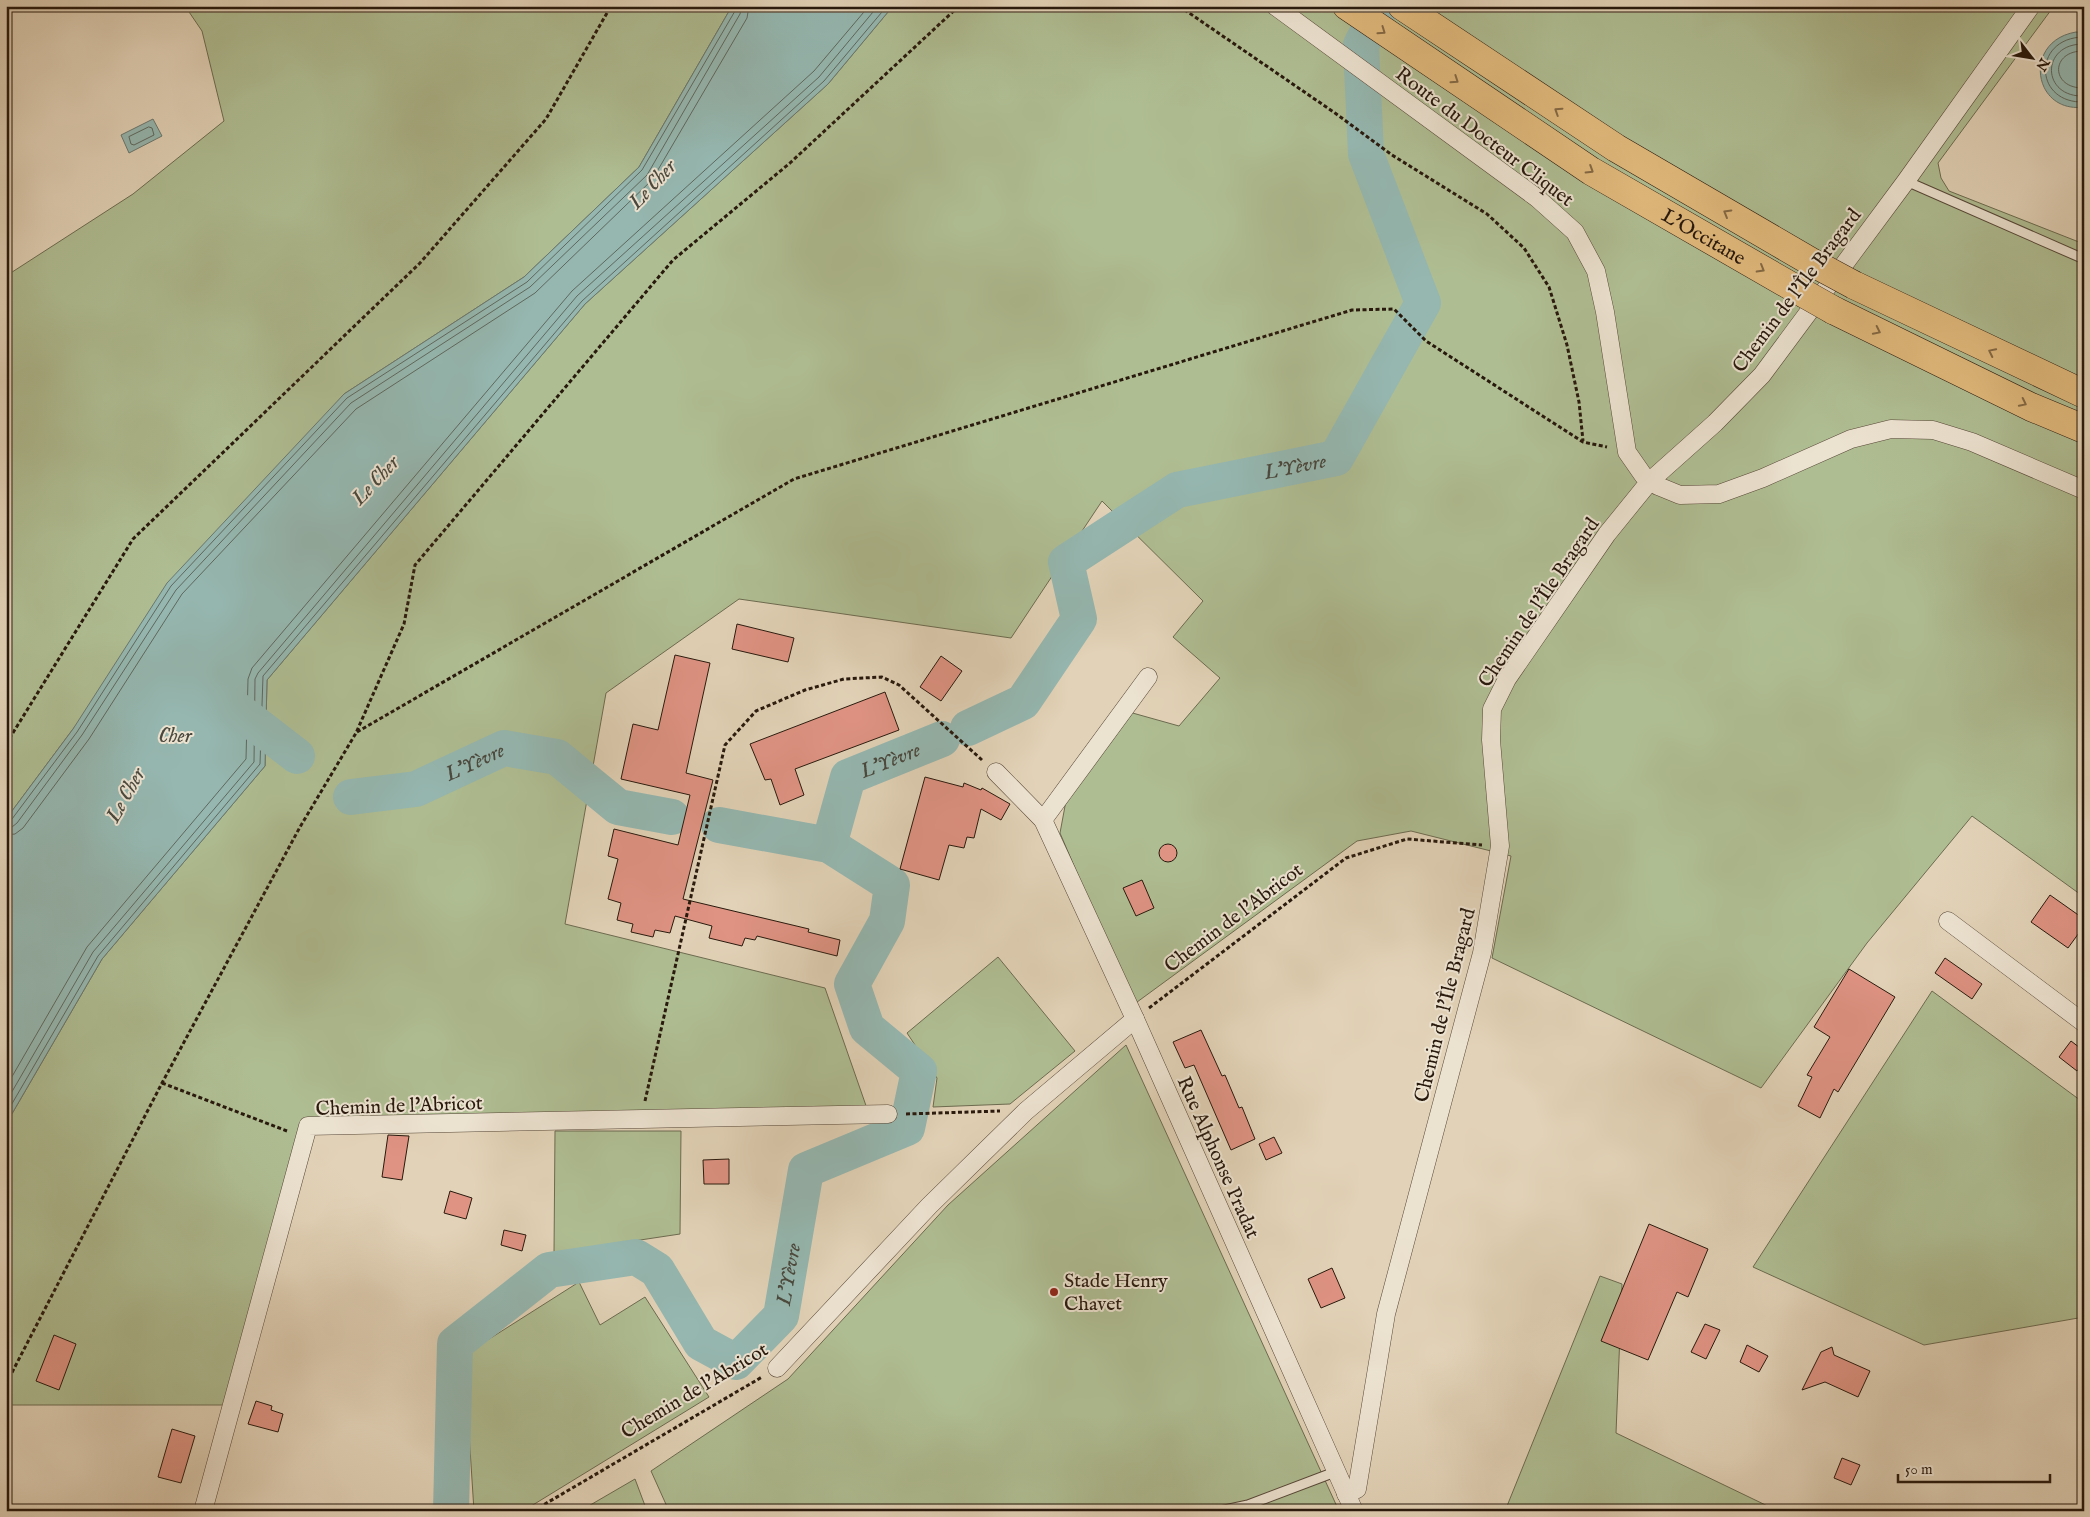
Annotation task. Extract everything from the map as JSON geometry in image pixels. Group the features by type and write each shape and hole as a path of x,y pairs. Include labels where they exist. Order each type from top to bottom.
{"highway":[{"name":"L'Occitane","path":"1402,6 1616,148 1815,264 1854,286 2084,394"},
{"name":"L'Occitane","path":"1348,7 1592,171 1803,293 1833,310 2031,406 2084,429"}],"street":[{"name":"Route du Docteur Cliquet","path":"1274,6 1537,198 1575,232 1596,271 1605,312 1627,452 1650,481"},
{"name":"Chemin de l'Île Bragard","path":"1346,1494 1357,1489 1386,1314 1482,953 1500,846 1491,740 1492,710 1507,679 1607,534 1650,481 1715,423 1762,375 1906,181 2031,6"},
{"path":"1650,481 1680,495 1718,494 1763,478 1851,439 1891,429 1933,430 1972,442 2084,490"},
{"path":"1043,820 1148,677"},
{"name":"Rue Alphonse Pradat","path":"996,772 1043,820 1135,1019 1354,1511"},
{"path":"1948,921 2084,1022"},
{"name":"Chemin de l'Abricot","path":"777,1368 929,1206 1026,1110 1135,1019"},
{"name":"Chemin de l'Abricot","path":"203,1511 308,1126 888,1114"}],"lane":[{"path":"1906,181 2084,259"},
{"path":"1220,1511 1248,1505 1335,1472"}],"path":[{"path":"6,744 134,540 420,263 546,119 611,6"},
{"path":"6,1384 162,1083 300,827 356,733 404,624 414,565 673,260 790,163 959,6"},
{"path":"1179,6 1335,113 1392,155 1487,214 1524,248 1549,287 1567,345 1579,402 1583,442"},
{"path":"356,733 794,479 1352,310 1394,309 1426,341 1583,442 1627,452"},
{"path":"641,1119 725,745 756,711 805,690 844,679 882,677 899,685 996,772"},
{"name":"Chemin de l'Abricot","path":"1135,1019 1346,858 1407,839 1500,846"},
{"path":"162,1083 306,1138"},
{"path":"888,1114 1026,1110"},
{"name":"Chemin de l'Abricot","path":"533,1511 777,1368"}],"green space":[{"path":"185,6 732,6 639,167 524,277 344,394 73,729 6,819 6,276 133,194 224,121 202,31"},
{"path":"893,6 2054,6 1938,163 1941,178 1949,191 2084,244 2084,897 1972,816 1867,943 1761,1088 1492,958 1511,856 1411,831 1357,841 1133,1005 1060,833 1068,790 1129,712 1179,726 1220,678 1173,637 1203,601 1102,501 1011,638 739,599 606,693 565,924 825,988 871,1120 312,1128 240,1405 6,1405 6,1124 102,959 265,766 267,680 585,304 828,84"},
{"path":"998,957 1075,1051 1010,1104 933,1107 937,1078 907,1033"},
{"path":"1932,991 2084,1103 2084,1317 1924,1345 1753,1267"},
{"name":"Stade Henry Chavet","path":"1126,1045 1339,1511 669,1511 651,1471 788,1379 948,1205"},
{"path":"555,1131 681,1131 680,1234 554,1253"},
{"path":"1600,1276 1622,1284 1616,1433 1778,1511 1505,1511"},
{"path":"579,1282 600,1325 645,1297 709,1397 523,1511 474,1511 464,1355"},
{"path":"635,1479 647,1511 580,1511"}],"water":[{"name":"Cher","path":"732,6 893,6 828,84 585,304 267,680 265,766 102,959 6,1124 6,819 73,729 167,583 344,394 524,277 639,167"},
{"path":"2076,32 2084,33 2084,107 2067,106 2054,100 2045,89 2041,76 2041,62 2047,48 2059,38"},
{"path":"153,119 162,136 129,153 121,135"}],"building":[{"path":"737,624 794,638 788,662 732,649"},
{"path":"675,655 710,663 686,773 713,780 683,899 809,929 808,932 840,940 837,956 757,936 755,940 745,938 742,946 709,938 712,926 675,916 670,933 655,930 653,937 631,932 633,924 617,920 621,903 608,899 618,859 608,856 614,829 678,845 690,795 621,779 633,724 658,730"},
{"path":"941,656 962,671 941,701 920,687"},
{"path":"885,692 899,730 795,769 804,795 780,805 771,779 765,780 750,744"},
{"path":"925,777 963,787 964,783 981,790 982,788 1010,804 1001,820 981,809 974,838 967,837 964,848 949,845 939,880 900,869"},
{"path":"1168,844 1174,847 1177,853 1174,859 1168,862 1162,859 1159,853 1162,847"},
{"path":"1142,880 1154,908 1136,916 1123,888"},
{"path":"2050,895 2084,919 2084,926 2068,948 2031,922"},
{"path":"1945,958 1982,984 1972,999 1935,973"},
{"path":"1849,969 1895,997 1838,1092 1834,1089 1820,1118 1798,1106 1812,1077 1807,1075 1830,1037 1814,1027"},
{"path":"1201,1030 1222,1076 1225,1075 1239,1108 1242,1107 1255,1139 1231,1150 1194,1065 1185,1068 1173,1042"},
{"path":"2071,1041 2084,1051 2084,1062 2077,1071 2059,1057"},
{"path":"388,1135 409,1136 402,1180 382,1177"},
{"path":"1274,1137 1282,1153 1266,1160 1259,1144"},
{"path":"729,1159 729,1184 704,1184 703,1160"},
{"path":"450,1191 472,1198 466,1219 444,1213"},
{"path":"1649,1224 1708,1249 1688,1297 1677,1292 1648,1360 1601,1341"},
{"path":"504,1230 526,1235 522,1251 501,1245"},
{"path":"1332,1268 1345,1298 1321,1308 1308,1279"},
{"path":"1705,1324 1720,1330 1706,1359 1691,1352"},
{"path":"54,1335 76,1344 59,1390 36,1381"},
{"path":"1747,1345 1768,1356 1759,1372 1740,1362"},
{"path":"1832,1347 1834,1355 1870,1371 1858,1397 1825,1382 1802,1390 1821,1352"},
{"path":"256,1401 272,1406 271,1410 283,1414 278,1432 248,1424"},
{"path":"172,1429 195,1436 181,1483 158,1477"},
{"path":"1842,1458 1860,1465 1851,1485 1834,1478"}],"waterway":[{"name":"L'Yèvre","path":"968,728 1023,702 1079,619 1066,562 1177,490 1336,458 1423,303 1366,154 1361,45 1381,6"},
{"name":"L'Yèvre","path":"227,702 297,756"},
{"name":"L'Yèvre","path":"829,845 848,777 942,739"},
{"name":"L'Yèvre","path":"351,797 416,789 504,748 557,757 618,807 672,817"},
{"name":"L'Yèvre","path":"451,1511 455,1344 549,1270 636,1257 657,1270 701,1343 736,1362 781,1316 806,1170 907,1128 919,1071 867,1028 852,984 887,921 892,885 829,845 719,825"}],"place":[{"name":"Stade Henry Chavet","path":"1054,1292"}],"water label":[{"name":"Le Cher","path":"652,184"},
{"name":"Le Cher","path":"375,480"},
{"name":"Le Cher","path":"125,795"}]}
